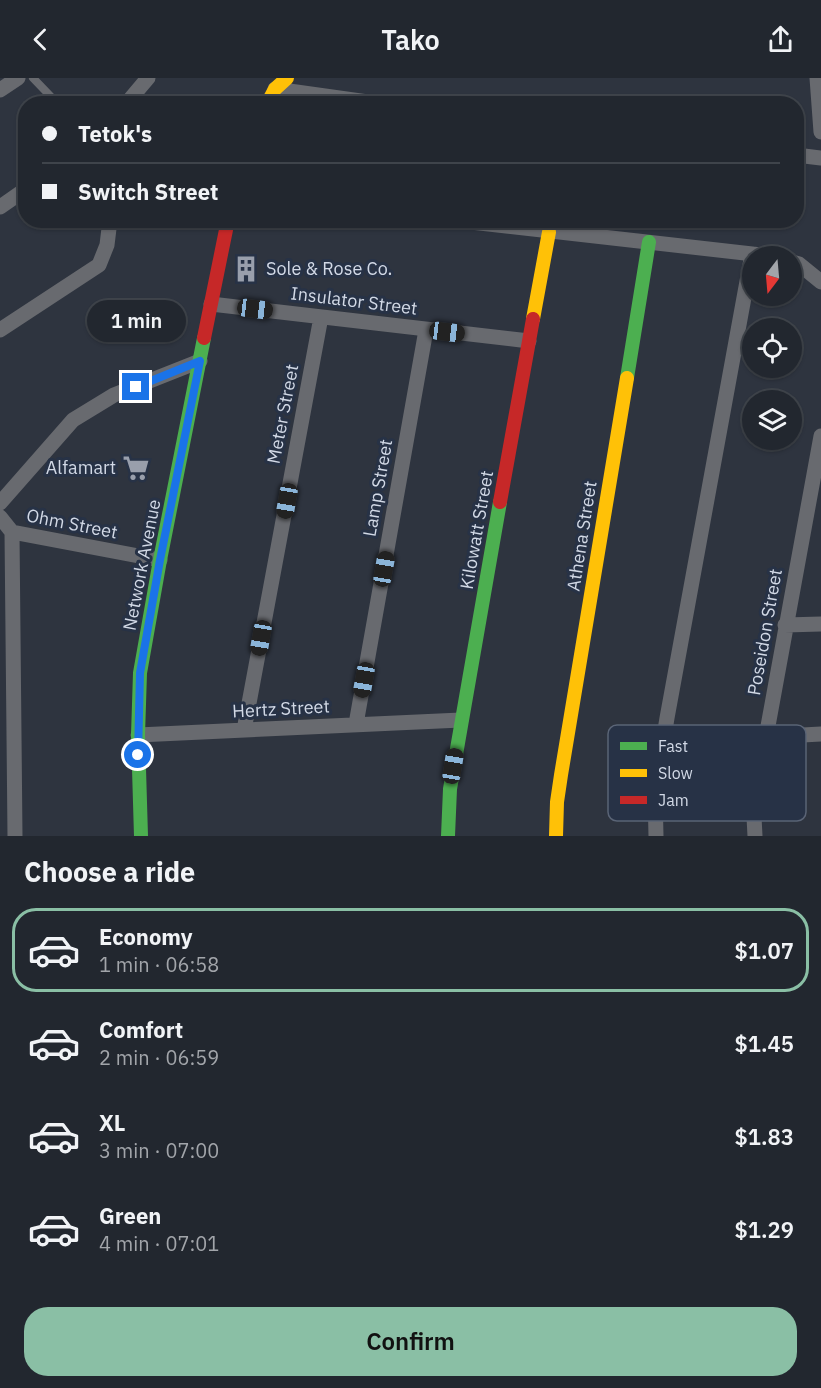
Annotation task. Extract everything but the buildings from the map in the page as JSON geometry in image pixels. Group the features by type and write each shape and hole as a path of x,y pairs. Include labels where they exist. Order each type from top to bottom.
{"street":[{"path":"0,90 18,78"},
{"path":"133,96 148,78"},
{"path":"817,78 821,132"},
{"path":"272,96 281,83 344,96"},
{"path":"804,156 821,158"},
{"path":"0,207 18,195"},
{"path":"0,330 99,265 107,245 109,228"},
{"name":"Network Avenue","path":"141,836 138,735 140,673 160,560 226,228"},
{"path":"517,228 742,253"},
{"name":"Kilowatt Street","path":"448,836 450,789 461,720 549,232"},
{"name":"Athena Street","path":"556,836 561,775 649,242"},
{"path":"802,266 821,282"},
{"name":"Insulator Street","path":"211,304 530,341"},
{"path":"666,725 742,306"},
{"name":"Meter Street","path":"244,730 321,317"},
{"name":"Lamp Street","path":"356,724 426,330"},
{"path":"0,503 73,420 114,395 200,361"},
{"name":"Poseidon Street","path":"768,725 821,436"},
{"path":"0,517 12,532 15,836"},
{"path":"805,517 821,517"},
{"name":"Ohm Street","path":"12,532 160,560"},
{"path":"785,625 821,624"},
{"name":"Hertz Street","path":"138,735 461,720"},
{"path":"806,735 821,734"},
{"name":"Poseidon Street","path":"754,821 755,836"}],"lane":[{"path":"33,78 50,96"}],"traffic: fast":[{"path":"627,378 649,242"},
{"path":"141,836 138,735 140,673 204,338"},
{"path":"448,836 450,789 500,502"}],"traffic: slow":[{"path":"271,96 287,78"},
{"path":"533,319 549,232"},
{"path":"556,836 561,775 627,378"}],"traffic: jam":[{"path":"204,338 226,228"},
{"path":"500,502 533,319"}],"place":[{"name":"Sole & Rose Co.","path":"246,269"},
{"name":"Alfamart","path":"136,468"}],"route":[{"path":"136,387 200,361 140,673 138,755"}]}
